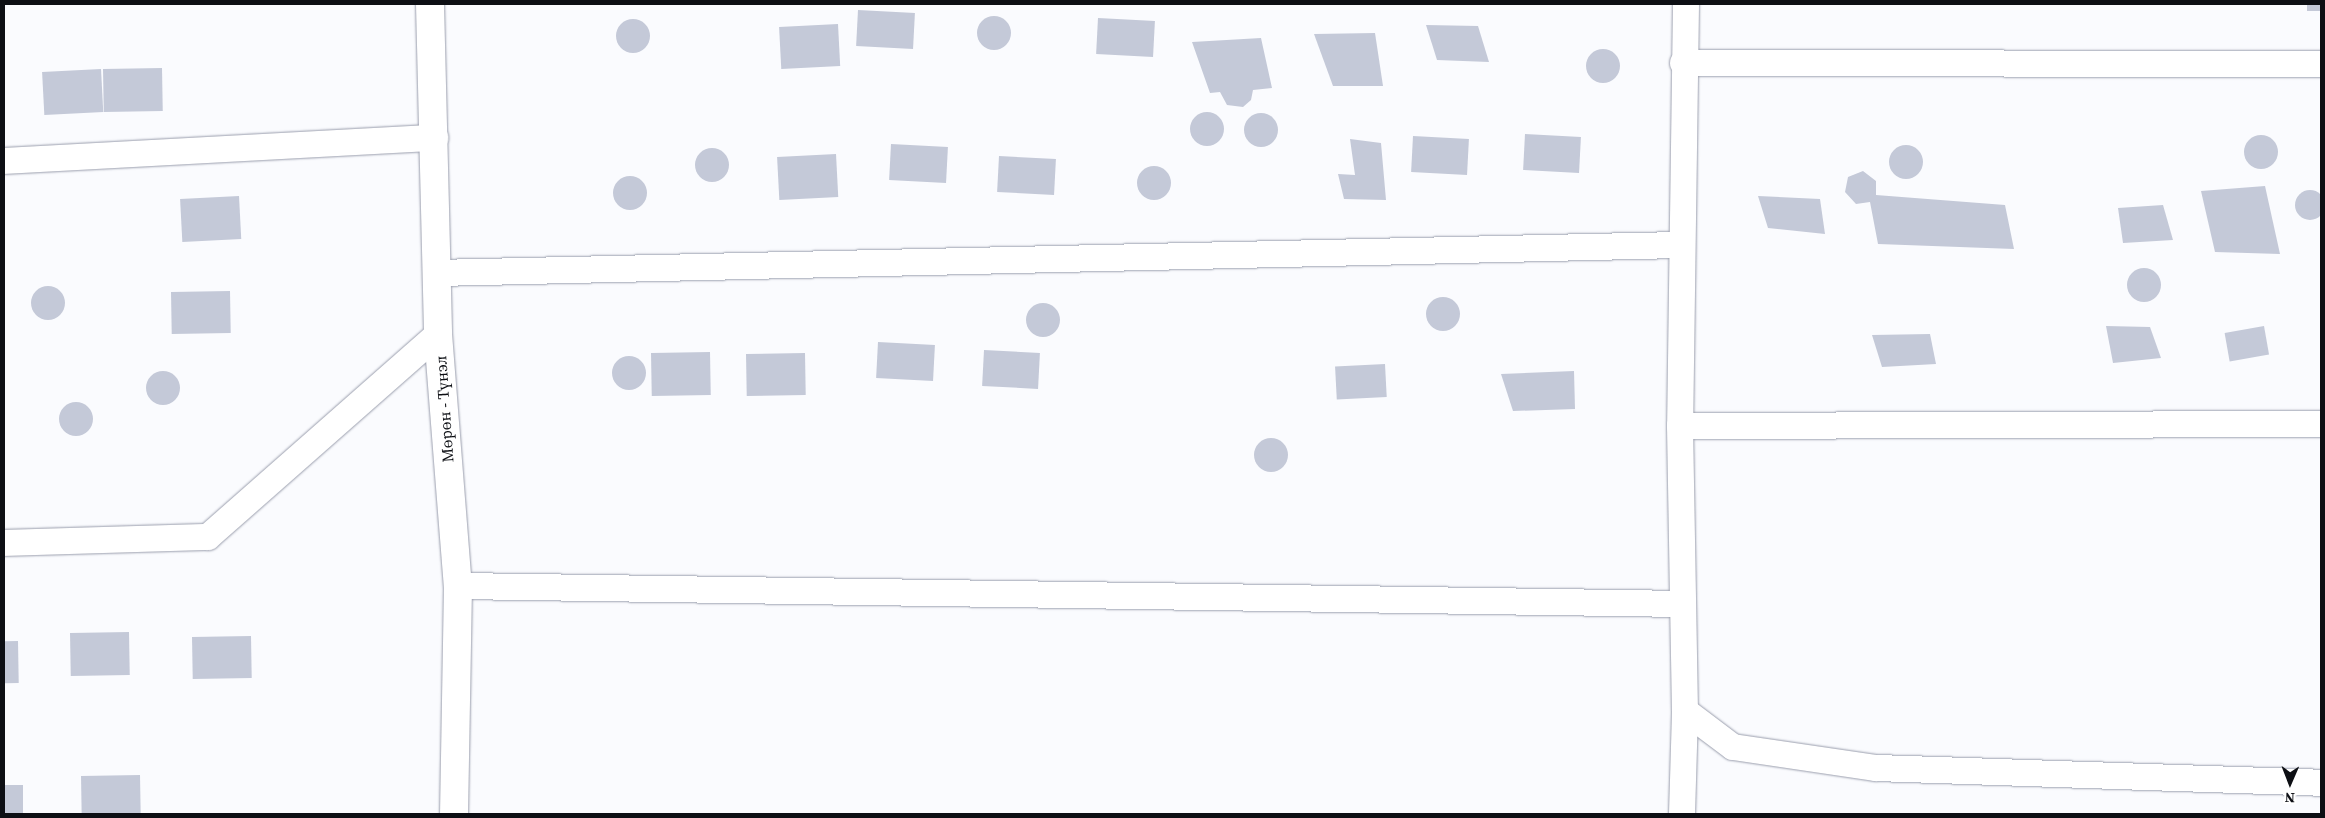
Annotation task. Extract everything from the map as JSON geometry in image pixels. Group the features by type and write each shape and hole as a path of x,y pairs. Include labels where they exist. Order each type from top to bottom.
{"street":[{"name":"Мөрөн - Түнэл","path":"430,4 435,138 438,334 458,586 454,814"},
{"path":"1682,814 1685,711 1681,604 1680,426 1683,63 1686,4"},
{"path":"1683,63 2321,64"},
{"path":"4,160 435,138"},
{"path":"436,273 1682,245"},
{"path":"4,543 208,537 438,334"},
{"path":"1680,426 2321,424"},
{"path":"458,586 1681,604"},
{"path":"1685,711 1733,747 1876,768 2321,783"}],"building":[{"path":"2307,4 2321,4 2321,11 2307,11"},
{"path":"858,10 915,13 913,49 856,46"},
{"path":"994,16 1006,21 1011,33 1006,45 994,50 982,45 977,33 982,21"},
{"path":"1098,18 1155,21 1153,57 1096,54"},
{"path":"633,19 645,24 650,36 645,48 633,53 621,48 616,36 621,24"},
{"path":"838,24 840,66 781,69 779,27"},
{"path":"1426,25 1478,26 1489,62 1437,60"},
{"path":"1375,33 1383,86 1333,86 1314,34"},
{"path":"1261,38 1272,88 1253,90 1251,100 1243,107 1227,105 1220,92 1210,93 1192,42"},
{"path":"1603,49 1615,54 1620,66 1615,78 1603,83 1591,78 1586,66 1591,54"},
{"path":"162,68 163,111 104,112 103,69"},
{"path":"101,69 103,112 44,115 42,72"},
{"path":"1207,112 1219,117 1224,129 1219,141 1207,146 1195,141 1190,129 1195,117"},
{"path":"1261,113 1273,118 1278,130 1273,142 1261,147 1249,142 1244,130 1249,118"},
{"path":"1525,134 1581,137 1579,173 1523,170"},
{"path":"2261,135 2273,140 2278,152 2273,164 2261,169 2249,164 2244,152 2249,140"},
{"path":"1413,136 1469,139 1467,175 1411,172"},
{"path":"1350,139 1381,143 1386,200 1344,199 1338,174 1355,175"},
{"path":"891,144 948,147 946,183 889,180"},
{"path":"1906,145 1918,150 1923,162 1918,174 1906,179 1894,174 1889,162 1894,150"},
{"path":"712,148 724,153 729,165 724,177 712,182 700,177 695,165 700,153"},
{"path":"836,154 838,197 779,200 777,157"},
{"path":"999,156 1056,159 1054,195 997,192"},
{"path":"1154,166 1166,171 1171,183 1166,195 1154,200 1142,195 1137,183 1142,171"},
{"path":"1863,171 1876,181 1876,195 2005,205 2014,249 1878,244 1870,202 1856,204 1845,192 1848,177"},
{"path":"630,176 642,181 647,193 642,205 630,210 618,205 613,193 618,181"},
{"path":"2265,186 2280,254 2215,252 2201,191"},
{"path":"2310,190 2321,194 2325,205 2321,216 2310,220 2299,216 2295,205 2299,194"},
{"path":"239,196 241,239 182,242 180,199"},
{"path":"1758,196 1820,199 1825,234 1768,228"},
{"path":"2163,205 2173,240 2123,243 2118,208"},
{"path":"2144,268 2156,273 2161,285 2156,297 2144,302 2132,297 2127,285 2132,273"},
{"path":"48,286 60,291 65,303 60,315 48,320 36,315 31,303 36,291"},
{"path":"230,291 231,333 172,334 171,292"},
{"path":"1443,297 1455,302 1460,314 1455,326 1443,331 1431,326 1426,314 1431,302"},
{"path":"1043,303 1055,308 1060,320 1055,332 1043,337 1031,332 1026,320 1031,308"},
{"path":"2106,326 2150,327 2161,358 2113,363"},
{"path":"2264,326 2269,355 2230,362 2225,333"},
{"path":"1930,334 1936,364 1882,367 1872,335"},
{"path":"878,342 935,345 933,381 876,378"},
{"path":"984,350 1040,353 1038,389 982,386"},
{"path":"710,352 711,395 652,396 651,353"},
{"path":"805,353 806,395 747,396 746,354"},
{"path":"629,356 641,361 646,373 641,385 629,390 617,385 612,373 617,361"},
{"path":"1385,364 1387,397 1337,400 1335,367"},
{"path":"163,371 175,376 180,388 175,400 163,405 151,400 146,388 151,376"},
{"path":"1574,371 1575,409 1513,411 1501,374"},
{"path":"76,402 88,407 93,419 88,431 76,436 64,431 59,419 64,407"},
{"path":"1271,438 1283,443 1288,455 1283,467 1271,472 1259,467 1254,455 1259,443"},
{"path":"129,632 130,675 71,676 70,633"},
{"path":"251,636 252,678 193,679 192,637"},
{"path":"4,641 18,641 19,683 5,683"},
{"path":"140,775 141,814 82,814 81,776"},
{"path":"4,785 23,785 23,814 4,814"}]}
